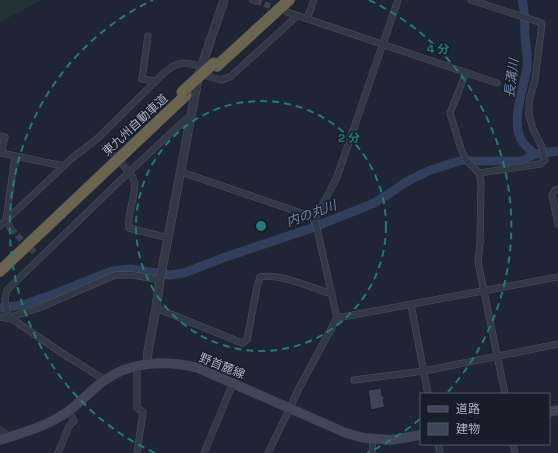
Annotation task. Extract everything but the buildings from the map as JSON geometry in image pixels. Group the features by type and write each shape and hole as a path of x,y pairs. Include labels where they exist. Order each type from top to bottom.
{"highway":[{"name":"東九州自動車道","path":"0,271 282,0"},
{"name":"東九州自動車道","path":"215,65 289,0"},
{"name":"東九州自動車道","path":"0,264 63,203 184,94"}],"main road":[{"name":"野首麓線","path":"0,440 45,424 69,411 105,380 137,366 147,364 184,364 198,368 346,433 391,440 420,436"}],"street":[{"path":"147,364 160,280 200,70 224,0"},
{"path":"307,19 314,0"},
{"path":"314,221 337,177 398,0"},
{"path":"471,0 542,23 535,80 529,101 529,115 533,129 542,147 545,160 540,164 479,173"},
{"path":"287,12 497,83"},
{"path":"0,226 63,166 98,138 154,81 175,65 189,63 222,80 230,77 297,16"},
{"path":"148,36 142,79 154,81"},
{"path":"466,73 450,113 461,149 466,160 479,173 481,182 480,243 478,262 496,357 505,393"},
{"path":"8,318 5,299 7,290 37,255 186,119 191,119"},
{"path":"0,136 5,137 1,154 63,166"},
{"path":"98,138 103,144"},
{"path":"11,229 6,220 15,157"},
{"path":"122,164 133,177 135,184 127,222 128,228 168,238"},
{"path":"181,172 313,217 337,318 299,388 268,453"},
{"path":"558,189 554,191 552,196 558,224"},
{"path":"8,318 39,308 115,275 133,274 160,280"},
{"path":"156,308 242,343 247,340 256,287 260,277 266,276 287,279 332,294"},
{"path":"337,318 558,278"},
{"path":"411,305 428,393"},
{"path":"0,317 12,319 105,380"},
{"path":"354,380 424,371 558,344"},
{"path":"137,366 137,408 143,412 137,453"},
{"path":"204,453 233,383"},
{"path":"58,453 69,426 74,421 69,411"},
{"path":"0,430 10,437"},
{"path":"372,453 373,438"}],"shaded area":[{"path":"0,0 42,0 0,22"}],"waterway":[{"name":"長溝川","path":"522,0 527,68 519,105 517,125 522,141 535,154"},
{"name":"内の丸川","path":"0,308 23,305 112,271 131,269 169,275 184,273 309,229 362,208 374,203 406,182 428,171 456,162 464,160 522,161 535,154 558,151"}],"tunnel":[{"path":"256,1 281,10"},
{"path":"103,144 120,162"},
{"path":"11,229 35,253"}]}
